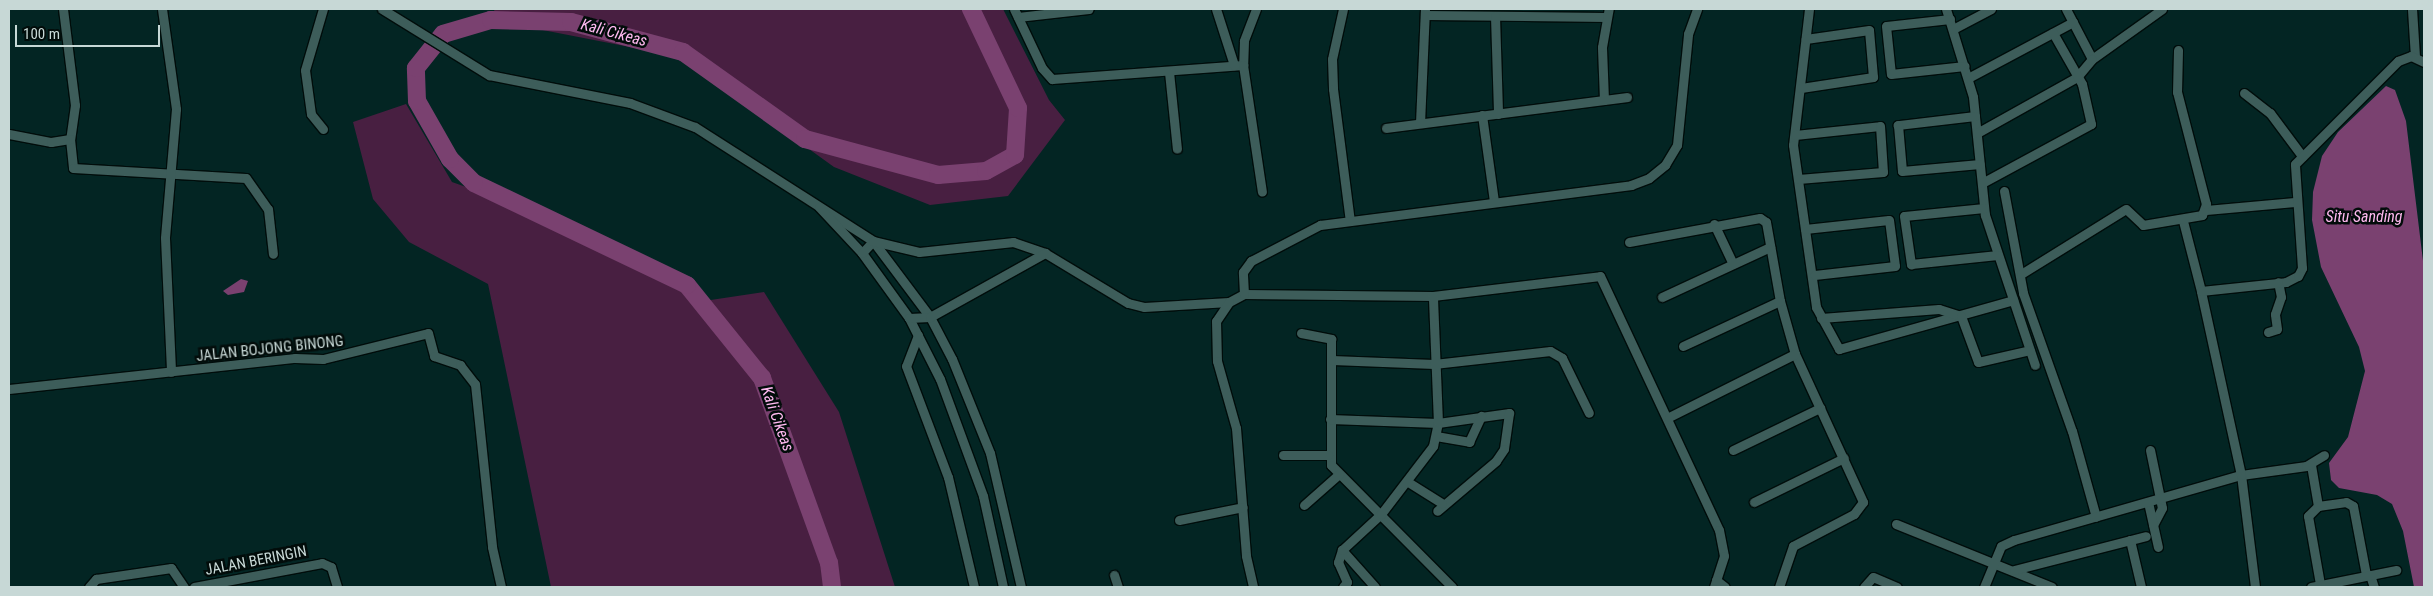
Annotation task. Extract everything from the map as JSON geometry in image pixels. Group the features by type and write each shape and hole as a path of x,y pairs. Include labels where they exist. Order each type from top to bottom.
{"street":[{"path":"63,9 75,105 70,139 75,170 251,180 268,209 273,254"},
{"path":"162,9 176,108 164,238 171,372"},
{"path":"323,9 305,70 312,114 323,129"},
{"path":"382,9 411,26 460,61 520,83 630,103 664,114 750,159 817,205 873,240 919,252 1013,242 1045,253 1128,303 1144,307 1229,302 1244,294 1433,296 1600,276 1669,417 1722,539 1724,556 1715,584 1725,587"},
{"path":"1089,9 1016,13 1052,79 1169,72 1238,65"},
{"path":"1216,9 1238,65 1262,192"},
{"path":"1238,65 1244,41 1256,9"},
{"path":"1343,9 1332,59 1332,89 1350,221"},
{"path":"1244,294 1242,272 1251,261 1320,224 1631,185 1658,172 1677,144 1688,34 1697,9"},
{"path":"1809,9 1795,135 1798,179 1821,318 1839,349 2013,300"},
{"path":"1946,9 1966,66 1975,116 1984,208 2035,365"},
{"path":"1953,29 1991,9"},
{"path":"2066,9 2092,59"},
{"path":"1977,134 2077,77 2092,59 2162,9"},
{"path":"2412,9 2415,57"},
{"path":"1420,124 1425,12 1495,16 1607,13 1604,100"},
{"path":"1495,16 1498,114"},
{"path":"1950,19 1886,26 1891,74 1966,66"},
{"path":"1968,78 2073,22"},
{"path":"1801,88 1873,77 1869,30 1806,39"},
{"path":"1982,183 2091,124 2077,77 2053,33"},
{"path":"2178,50 2182,124 2206,210"},
{"path":"2201,291 2278,282 2295,278 2302,268 2292,173 2302,156 2398,62 2415,57 2424,62"},
{"path":"1169,72 1177,149"},
{"path":"2244,93 2270,113 2302,156"},
{"path":"1386,128 1627,97"},
{"path":"1482,116 1494,201"},
{"path":"1975,116 1898,125 1902,171 1980,164"},
{"path":"1795,135 1880,126 1883,172 1798,179"},
{"path":"9,134 51,142 70,139"},
{"path":"2004,191 2020,274 2096,518"},
{"path":"2020,274 2126,209 2143,225 2199,218 2206,210 2296,202"},
{"path":"817,205 862,253 909,318 918,335 970,455 1004,587"},
{"path":"1984,208 1904,216 1911,264 1998,255"},
{"path":"1629,242 1714,224 1764,218 1780,301 1795,354 1844,458 1862,507 1793,546 1779,587"},
{"path":"1805,228 1889,220 1895,266 1815,275"},
{"path":"2183,221 2201,291 2241,475 2255,587"},
{"path":"1714,224 1733,264"},
{"path":"862,253 873,240"},
{"path":"873,240 930,317 990,452 1021,587"},
{"path":"1662,297 1770,248"},
{"path":"909,318 930,317 1045,253"},
{"path":"2268,332 2277,328 2275,314 2281,297 2278,282"},
{"path":"1363,574 1345,584 1338,564 1342,550 1381,514 1408,482 1426,459 1436,436 1438,423 1434,364 1433,296"},
{"path":"1683,346 1780,301"},
{"path":"1229,302 1216,322 1216,352 1236,428 1254,587"},
{"path":"1821,318 1939,309 1961,316"},
{"path":"1961,316 1978,362 2030,350"},
{"path":"1301,333 1329,336 1332,360 1328,455 1339,474 1452,587"},
{"name":"JALAN BOJONG BINONG","path":"9,389 346,356 430,334 434,356 460,365 475,384 492,547 501,587"},
{"path":"918,335 906,366 948,477 974,587"},
{"path":"1332,360 1434,364 1557,353 1589,413"},
{"path":"1669,417 1795,354"},
{"path":"1733,450 1820,408"},
{"path":"1330,419 1438,423 1510,413 1504,449 1484,472 1440,507 1408,482"},
{"path":"1436,436 1469,442 1480,416"},
{"path":"2150,450 2161,498 2162,514 2153,525"},
{"path":"1283,455 1328,455"},
{"path":"1984,587 1994,562 2006,543 2241,475 2311,465 2324,455"},
{"path":"1754,502 1844,458"},
{"path":"2311,465 2318,506"},
{"path":"1304,505 1339,474"},
{"path":"2148,502 2158,547"},
{"path":"2374,587 2368,575 2353,506 2346,502 2318,506 2308,516 2315,586 2368,575 2396,570"},
{"path":"1178,520 1244,507"},
{"path":"1896,524 2014,570 2052,587"},
{"path":"2014,570 2146,536"},
{"path":"2130,540 2141,587"},
{"path":"1342,550 1375,587"},
{"name":"JALAN BERINGIN","path":"194,587 322,563 330,566 337,587"},
{"path":"89,587 96,579 171,568 184,587"},
{"path":"1114,575 1118,587"},
{"path":"1864,587 1873,577 1898,587"}],"shaded area":[{"path":"494,9 1003,9 1049,100 1065,120 1008,196 930,205 834,167 681,57 496,21"},
{"path":"406,104 452,182 603,236 704,301 764,292 839,412 895,587 551,587 488,284 409,242 373,199 353,122"}],"water":[{"name":"Situ Sanding","path":"2386,86 2395,90 2406,121 2424,269 2424,587 2414,587 2403,531 2392,504 2377,495 2339,488 2331,480 2329,463 2348,437 2365,371 2359,347 2321,267 2312,220 2313,192 2322,156 2338,132"},
{"path":"241,279 248,281 244,292 228,295 223,291"}],"waterway":[{"name":"Kali Cikeas","path":"832,587 829,563 762,378 687,285 474,183 450,159 417,101 416,68 443,34 491,20 571,22 683,52 805,139 938,175 986,171 1015,155 1018,108 971,9"}]}
